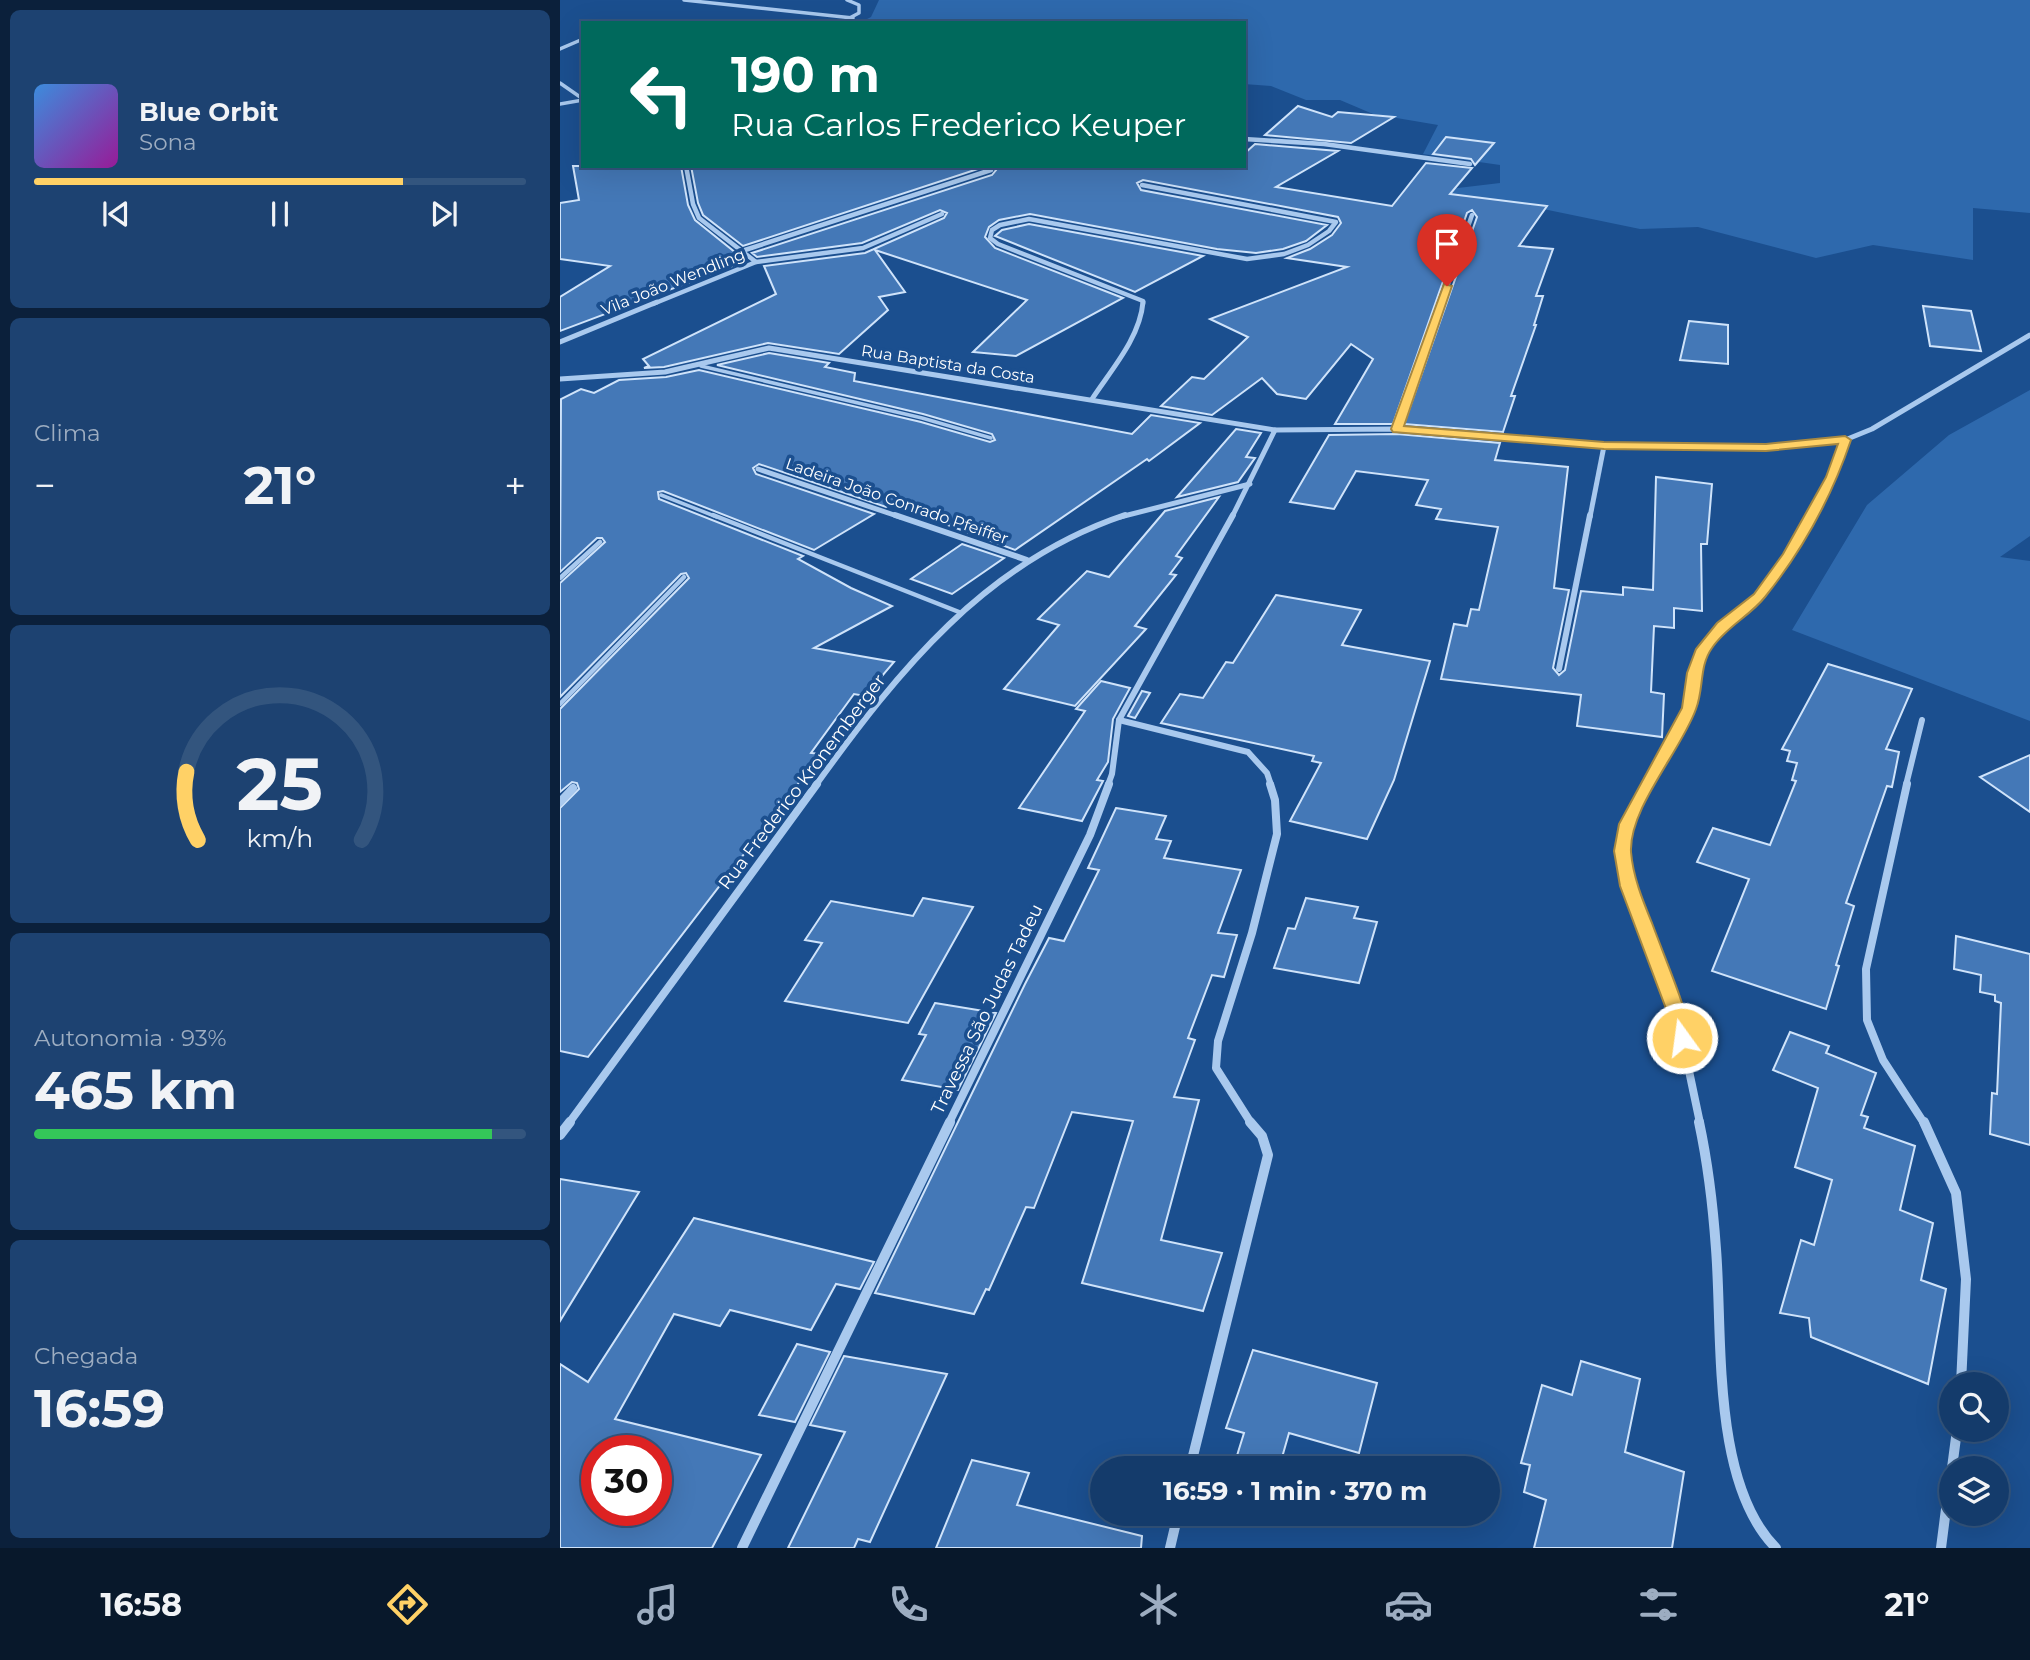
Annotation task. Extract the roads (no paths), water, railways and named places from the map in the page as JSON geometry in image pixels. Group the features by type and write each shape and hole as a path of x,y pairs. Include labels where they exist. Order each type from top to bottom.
{"street":[{"path":"684,0 853,18"},
{"path":"845,21 859,13 859,5 847,0"},
{"path":"560,49 581,41"},
{"path":"560,83 581,98"},
{"path":"560,104 581,100"},
{"path":"568,103 581,106"},
{"path":"1246,139 1324,144 1470,164"},
{"name":"Vila João Wendling","path":"560,342 756,262 745,250 702,223 694,206 686,168"},
{"path":"745,250 991,170"},
{"path":"1092,399 1136,331 1144,308 1143,301 998,244 990,238 992,230 1000,225 1029,219 1247,259 1279,256 1294,250 1330,231 1336,222 1142,185"},
{"path":"756,262 863,248 942,214"},
{"path":"1397,429 1472,215"},
{"name":"Rua Baptista da Costa","path":"560,379 627,377 701,366 769,348 1275,430 1397,429 1604,446 1766,448 1845,440 1872,429 2030,335"},
{"path":"1250,484 1275,430"},
{"path":"1776,1548 1763,1535 1744,1501 1727,1432 1716,1249 1707,1159 1677,1014 1629,886 1623,851 1627,824 1689,708 1695,673 1703,649 1722,626 1758,597 1789,555 1832,477 1845,440"},
{"path":"1559,669 1604,446"},
{"name":"Ladeira João Conrado Pfeiffer","path":"758,469 1027,560"},
{"name":"Rua Frederico Kronemberger","path":"560,1135 864,720 960,612 1027,560 1098,525 1155,505 1250,484"},
{"name":"Travessa São Judas Tadeu","path":"742,1548 1090,835 1112,774 1119,720 1250,484"},
{"path":"1119,720 1248,752 1267,773 1275,800 1277,834 1252,933 1218,1041 1216,1068 1241,1111 1262,1136 1268,1155 1192,1456"},
{"path":"1922,720 1866,969 1867,1020 1883,1060 1922,1118 1956,1193 1966,1279 1962,1372"},
{"path":"560,802 573,788"},
{"path":"1170,1548 1175,1526"},
{"path":"1941,1548 1944,1526"}],"lane":[{"path":"701,366 922,418 991,438"},
{"path":"661,495 960,612"},
{"path":"560,578 600,542"},
{"path":"560,704 684,577"}]}
